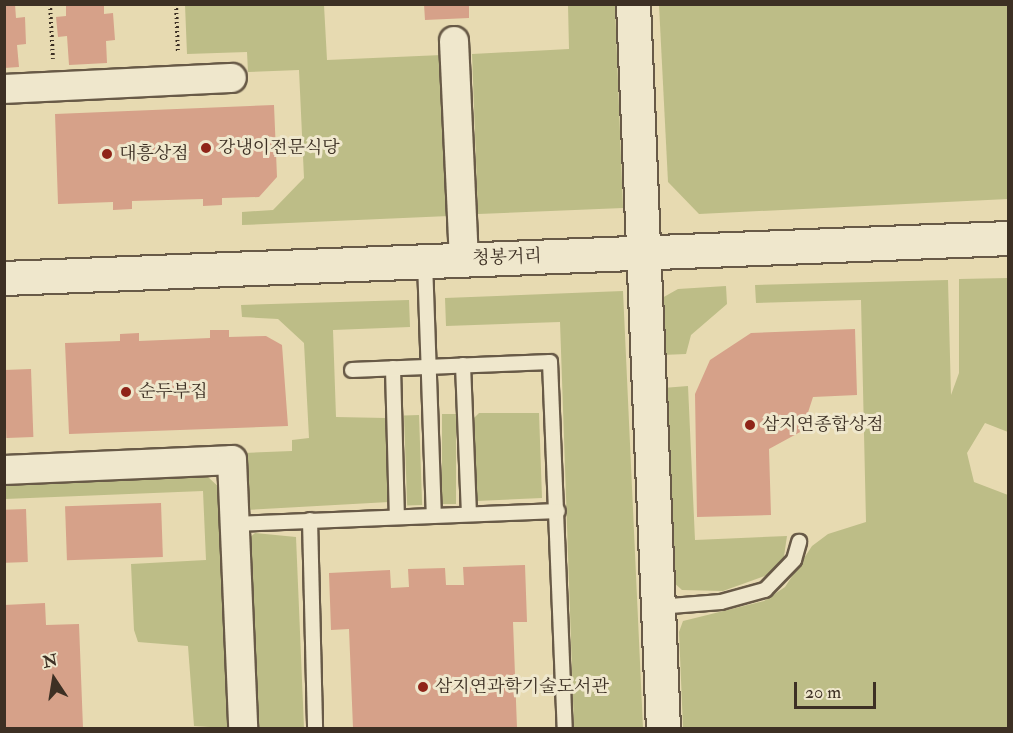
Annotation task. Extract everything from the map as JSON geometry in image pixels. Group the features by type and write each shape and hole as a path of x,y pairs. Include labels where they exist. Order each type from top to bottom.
{"street":[{"path":"633,4 663,729"},
{"path":"454,40 464,260"},
{"path":"4,90 232,78"},
{"name":"청봉거리","path":"4,278 1008,238"},
{"path":"4,470 232,460 243,729"}],"lane":[{"path":"425,262 434,516"},
{"path":"352,370 550,362 558,511 565,729"},
{"path":"463,365 469,514"},
{"path":"393,368 397,517"},
{"path":"235,524 558,511"},
{"path":"310,520 315,729"},
{"path":"658,607 721,602 765,590 794,560 799,542"}],"path":[{"path":"50,4 53,59"},
{"path":"176,4 180,81"}],"green space":[{"path":"185,5 324,5 327,60 442,55 449,216 242,225 242,212 273,210 304,178 299,70 248,72 247,52 187,54"},
{"path":"568,5 615,5 623,208 478,214 472,54 569,49"},
{"path":"659,5 1008,5 1008,199 699,214 668,182"},
{"path":"1008,278 1008,432 985,423 967,453 974,482 1008,495 1008,728 683,728 679,632 683,621 764,601 785,587 812,546 828,534 866,522 861,300 756,303 755,285 948,280 951,395 959,373 959,279"},
{"path":"726,286 727,304 691,335 686,354 662,355 662,298 678,289"},
{"path":"623,291 643,728 574,728 560,322 446,326 445,298"},
{"path":"409,300 410,327 333,330 336,417 386,418 389,502 245,510 244,453 292,451 292,440 309,438 304,343 278,319 242,317 241,305"},
{"path":"688,386 695,540 787,536 783,563 773,573 723,591 682,590 672,581 663,388"},
{"path":"479,413 539,413 542,498 477,501 472,420"},
{"path":"442,414 456,414 456,504 442,504"},
{"path":"419,415 422,505 407,505 404,416"},
{"path":"208,477 222,490 231,725 226,728 194,726 188,646 138,642 134,630 131,564 206,560 203,491 5,499 4,485"},
{"path":"255,533 296,537 304,728 255,728 248,539"}],"building":[{"path":"4,4 15,4 16,18 25,17 26,44 17,45 19,67 4,68"},
{"path":"66,4 104,4 104,14 113,13 115,40 106,41 107,63 69,65 67,36 58,37 56,17 66,16"},
{"path":"424,4 469,4 469,18 425,20"},
{"path":"274,105 277,177 259,197 222,198 222,205 203,206 203,199 132,201 132,209 113,210 113,202 58,204 55,114"},
{"name":"삼지연종합상점","path":"855,329 857,395 813,397 802,431 769,449 771,515 697,517 695,394 710,360 751,333"},
{"path":"210,330 229,330 229,337 266,336 282,345 288,426 69,434 65,343 120,341 120,334 139,333 139,341 210,338"},
{"path":"31,369 33,437 6,438 4,370"},
{"path":"161,503 163,557 67,560 65,506"},
{"path":"26,509 28,562 6,563 4,510"},
{"path":"525,565 527,622 513,622 517,728 353,728 349,629 331,630 329,573 390,570 391,588 409,587 408,569 445,568 446,585 464,585 463,567"},
{"path":"45,603 46,625 79,624 83,728 4,728 4,605"}],"place":[{"name":"강냉이전문식당","path":"206,148"},
{"name":"대흥상점","path":"107,154"},
{"name":"순두부집","path":"126,392"},
{"name":"삼지연종합상점","path":"750,425"},
{"name":"삼지연과학기술도서관","path":"423,687"}]}
